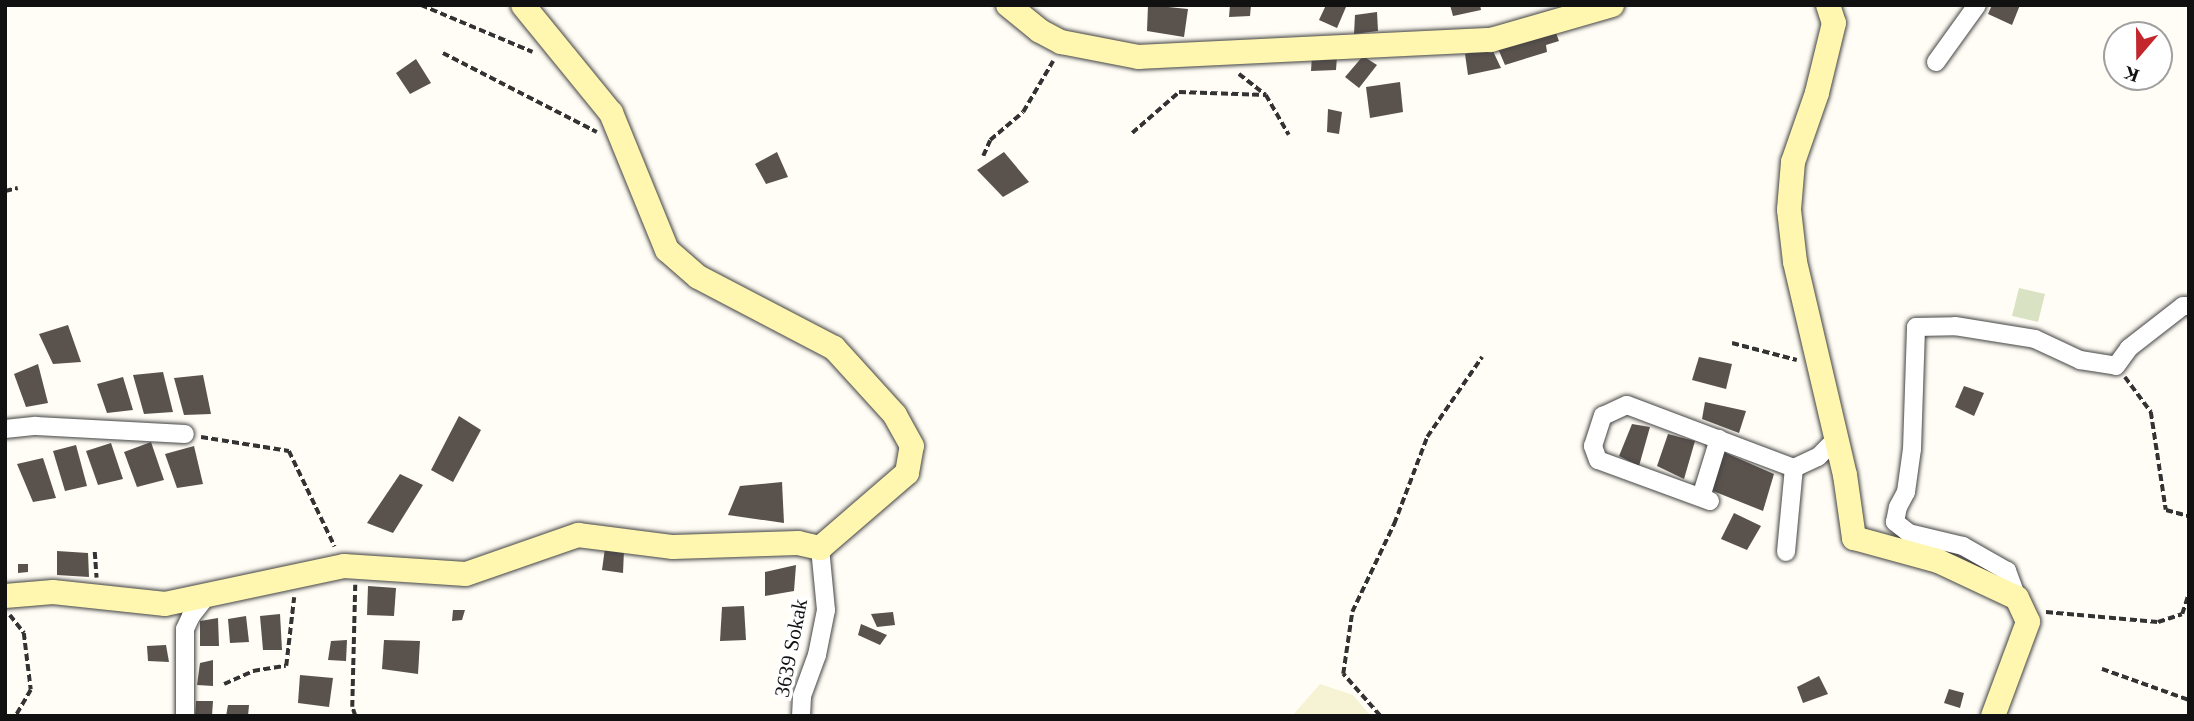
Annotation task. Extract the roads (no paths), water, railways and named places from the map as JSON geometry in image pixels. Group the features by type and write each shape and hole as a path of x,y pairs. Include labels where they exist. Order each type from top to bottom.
{"street":[{"path":"5,596 53,592 165,604 209,593 350,567 466,574 578,535 673,547 798,543 820,548 907,473 912,446 895,415 834,348 698,277 667,250 611,113 523,5"},
{"path":"1008,5 1040,31 1061,42 1139,57 1490,40 1612,5"},
{"path":"1828,5 1834,23 1817,93 1793,162 1788,210 1795,262 1836,439 1854,538 1938,561 2020,604"},
{"path":"1936,62 1978,5"},
{"path":"1993,716 2028,622 2007,572 1963,546 1909,533 1895,522 1898,507 1906,492 1912,449 1916,327 1955,326 2035,339 2080,360 2116,366 2129,348 2183,306 2189,306"},
{"path":"1719,439 1705,499 1598,460 1593,446 1603,416 1628,405 1719,439 1794,468 1818,457 1836,439"},
{"path":"5,429 36,426 185,434"},
{"path":"1786,552 1794,468"},
{"name":"3639 Sokak","path":"801,716 802,696 817,655 826,610 820,548"},
{"path":"185,716 185,629 191,616 209,593"}]}
